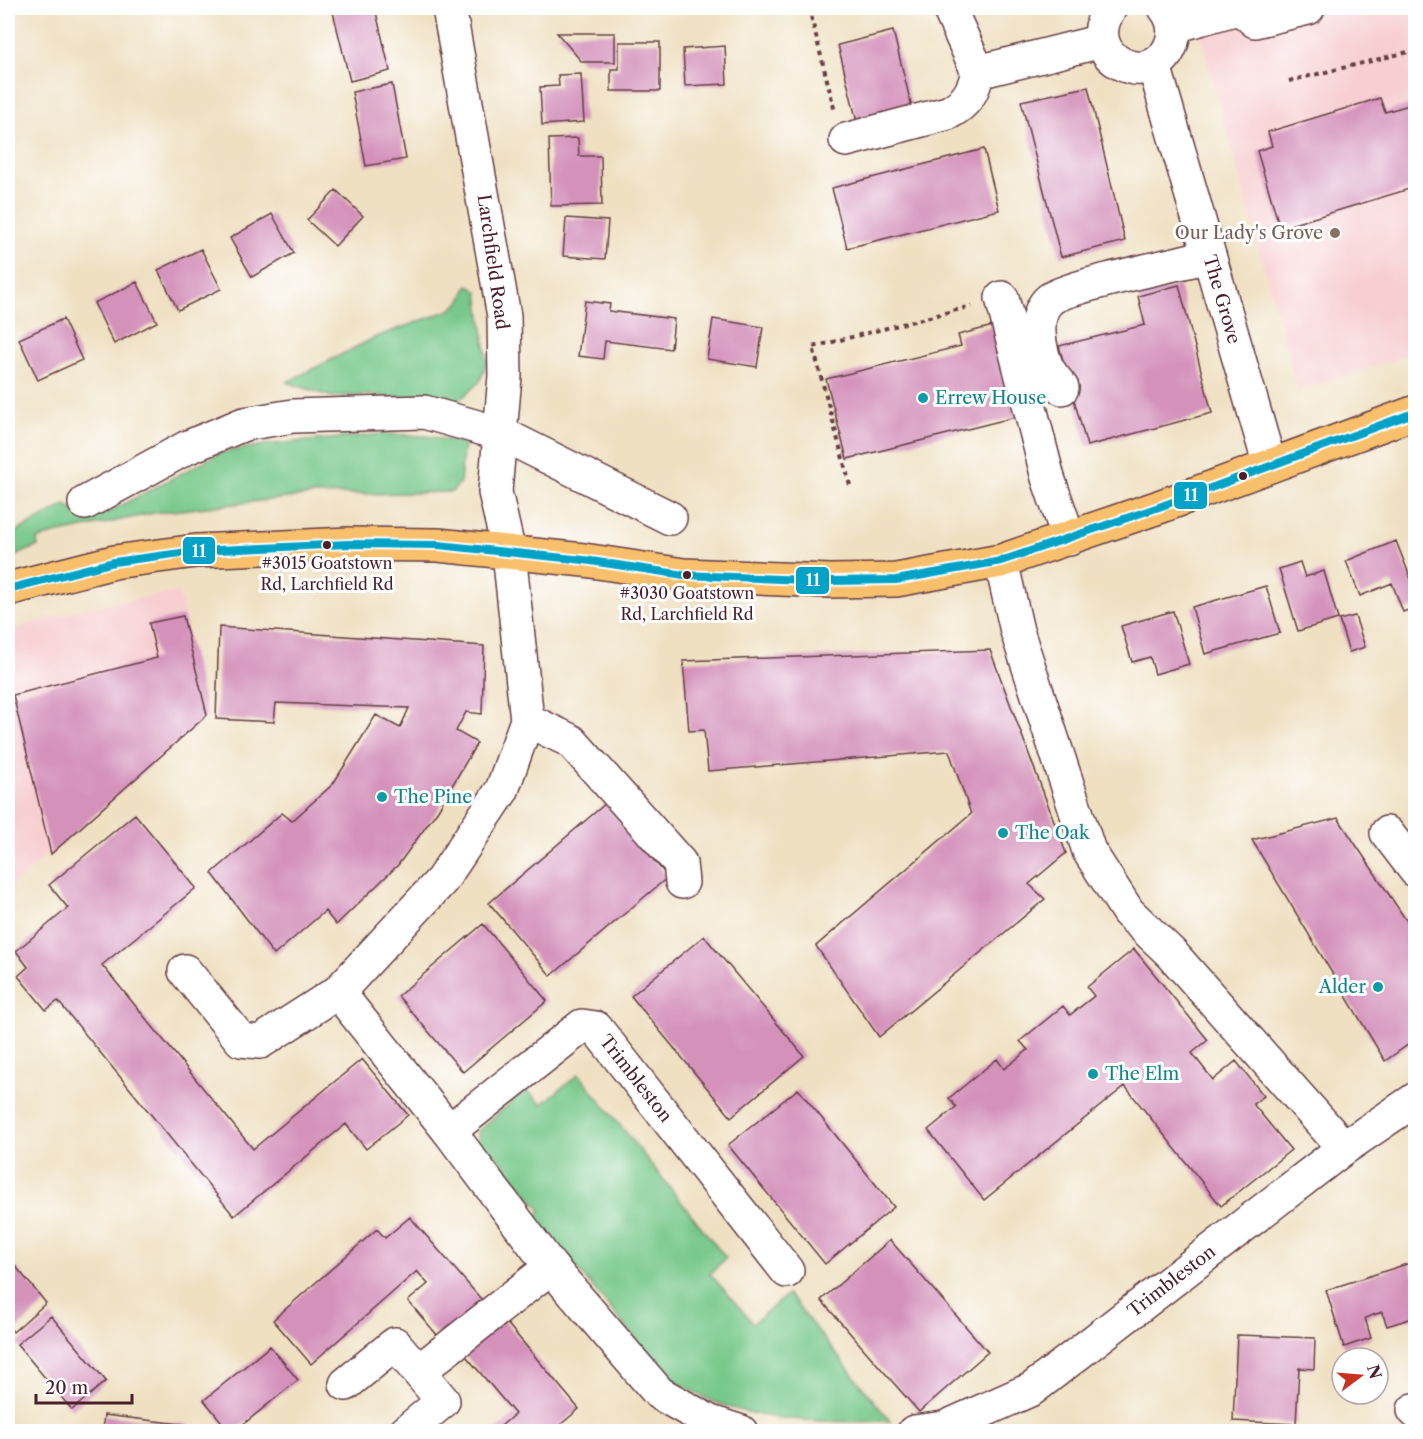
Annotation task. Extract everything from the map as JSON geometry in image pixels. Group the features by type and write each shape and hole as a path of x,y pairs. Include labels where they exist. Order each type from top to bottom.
{"main road":[{"path":"8,589 114,562 196,551 348,544 438,545 684,575 830,581 896,580 1001,561 1416,412"}],"street":[{"name":"Larchfield Road","path":"449,8 504,316 505,376 502,434 495,492 509,553"},
{"path":"846,140 948,113 963,105 973,91 978,72 949,8"},
{"path":"1110,8 1101,29 1106,51 1122,65 1144,68 1154,65 1170,49 1170,17 1239,8 1255,21 1308,8"},
{"path":"978,72 1102,41"},
{"name":"The Grove","path":"1154,65 1270,466"},
{"path":"1062,388 1046,366 1040,335 1039,312 1049,299 1072,290 1209,256"},
{"path":"1002,298 1048,478 1069,538"},
{"path":"85,503 196,444 244,424 293,416 424,412 502,434 670,518"},
{"path":"185,971 241,1040 260,1042 338,992 442,880 502,790 527,720 509,553"},
{"path":"1001,561 1017,631 1089,851 1128,912 1172,954 1344,1148"},
{"path":"527,720 571,741 680,863 682,882"},
{"path":"1388,832 1416,871"},
{"path":"338,992 449,1131 551,1267 658,1393 711,1422 741,1431"},
{"name":"Trimbleston","path":"449,1131 582,1026 596,1028 788,1271"},
{"name":"Trimbleston","path":"914,1431 944,1428 1032,1389 1344,1148 1416,1099"},
{"path":"419,1371 551,1267"},
{"path":"346,1384 395,1344 443,1401 405,1431"}],"path":[{"path":"809,8 839,129 846,140"},
{"path":"1289,81 1416,50"},
{"path":"849,485 813,347 1002,298"}],"shaded area":[{"name":"Our Lady's Grove","path":"1193,8 1415,8 1415,353 1298,391"},
{"path":"179,591 207,717 8,889 8,630 87,608"}],"green space":[{"path":"468,285 478,292 487,361 480,381 463,397 448,402 368,395 332,397 287,382 376,337 450,310 461,301"},
{"path":"384,434 427,436 464,443 460,482 452,492 313,495 154,513 50,535 37,540 38,546 8,559 8,536 65,505 82,514 103,515 220,453 264,445"},
{"path":"579,1074 726,1258 710,1274 753,1323 788,1294 890,1421 796,1420 735,1409 707,1399 680,1384 656,1363 535,1218 541,1210 494,1153 485,1158 479,1149 478,1131 526,1090 542,1104"}],"building":[{"path":"332,8 375,8 390,71 350,81"},
{"path":"893,31 913,112 858,126 838,45"},
{"path":"557,33 615,33 615,62 582,62"},
{"path":"619,42 660,42 660,91 611,91 611,69 619,69"},
{"path":"725,46 727,84 685,86 683,49"},
{"path":"581,74 584,122 542,125 540,87 559,86 558,75"},
{"path":"392,84 406,159 366,166 352,92"},
{"path":"1088,87 1125,241 1061,257 1021,101"},
{"path":"1380,98 1385,112 1416,103 1416,187 1280,228 1257,151 1272,146 1268,132"},
{"path":"578,138 579,156 601,156 602,205 551,206 549,139"},
{"path":"984,149 999,210 847,248 832,188"},
{"path":"336,190 363,216 335,246 307,220"},
{"path":"272,214 294,253 252,277 230,238"},
{"path":"566,218 608,221 605,259 563,256"},
{"path":"201,249 221,289 178,310 158,270"},
{"path":"137,282 157,322 114,344 94,303"},
{"path":"1179,285 1212,413 1087,446 1059,346 1145,325 1138,296"},
{"path":"585,301 610,304 609,311 674,319 671,349 605,341 603,359 578,356"},
{"path":"63,319 82,360 38,380 19,339"},
{"path":"713,319 763,327 757,367 707,359"},
{"name":"Errew House","path":"997,325 1020,416 847,459 826,379 961,346 958,335"},
{"path":"1396,541 1416,592 1416,607 1403,612 1392,583 1360,596 1346,561"},
{"path":"1300,562 1305,577 1324,571 1338,619 1298,631 1279,569"},
{"path":"1266,586 1280,633 1205,654 1192,607"},
{"path":"1173,611 1189,664 1155,674 1150,657 1132,662 1121,626"},
{"path":"183,616 207,715 51,854 13,695 157,658 149,623"},
{"path":"1355,616 1365,647 1349,652 1339,620"},
{"name":"The Pine","path":"219,627 484,646 482,714 466,712 456,731 477,743 438,810 398,865 336,925 325,911 274,955 212,873 282,813 292,821 333,784 376,715 400,728 409,708 276,703 274,722 216,719"},
{"name":"The Oak","path":"990,650 1066,853 1029,884 1045,899 879,1037 816,946 971,814 949,751 708,771 704,730 689,731 683,661"},
{"path":"606,803 668,877 551,976 489,903"},
{"path":"135,814 196,888 102,965 253,1149 362,1059 408,1115 366,1149 346,1124 234,1216 58,1001 46,1010 18,976 28,967 16,951 68,908 49,885"},
{"name":"Alder","path":"1338,818 1416,935 1416,1039 1385,1061 1252,840"},
{"path":"483,924 547,1001 463,1072 398,996"},
{"path":"704,936 804,1056 731,1117 631,996"},
{"name":"The Elm","path":"1134,949 1208,1040 1192,1053 1213,1080 1236,1061 1264,1096 1253,1104 1291,1150 1221,1206 1125,1086 984,1200 928,1130 956,1107 949,1098 997,1059 1004,1069 1028,1050 1020,1041 1063,1006 1070,1015 1094,996 1087,987"},
{"path":"798,1089 894,1207 825,1264 728,1145"},
{"path":"410,1217 487,1306 444,1343 408,1301 428,1284 417,1271 311,1364 273,1320 377,1229 385,1238"},
{"path":"890,1240 988,1352 919,1412 821,1300"},
{"path":"8,1257 46,1303 13,1332 8,1326"},
{"path":"1410,1263 1416,1279 1416,1317 1387,1326 1382,1312 1365,1318 1371,1338 1344,1346 1326,1290"},
{"path":"51,1316 106,1381 72,1410 17,1344"},
{"path":"501,1316 579,1409 553,1431 495,1431 515,1414 461,1350"},
{"path":"1237,1335 1315,1338 1314,1369 1299,1368 1296,1424 1233,1421"},
{"path":"270,1346 298,1380 235,1431 229,1431 204,1400"},
{"path":"104,1415 189,1425 188,1431 102,1431"}],"transit line":[{"name":"11","path":"8,589 114,562 196,551 348,544 438,545 584,560 684,575 830,581 896,580 1001,561 1159,507 1416,412"}],"place":[{"name":"Our Lady's Grove","path":"1335,233"},
{"name":"Errew House","path":"923,398"},
{"name":"#3015 Goatstown Rd, Larchfield Rd","path":"327,545"},
{"name":"#3030 Goatstown Rd, Larchfield Rd","path":"687,575"},
{"name":"The Pine","path":"382,797"},
{"name":"The Oak","path":"1003,833"},
{"name":"Alder","path":"1378,987"},
{"name":"The Elm","path":"1093,1074"}]}
